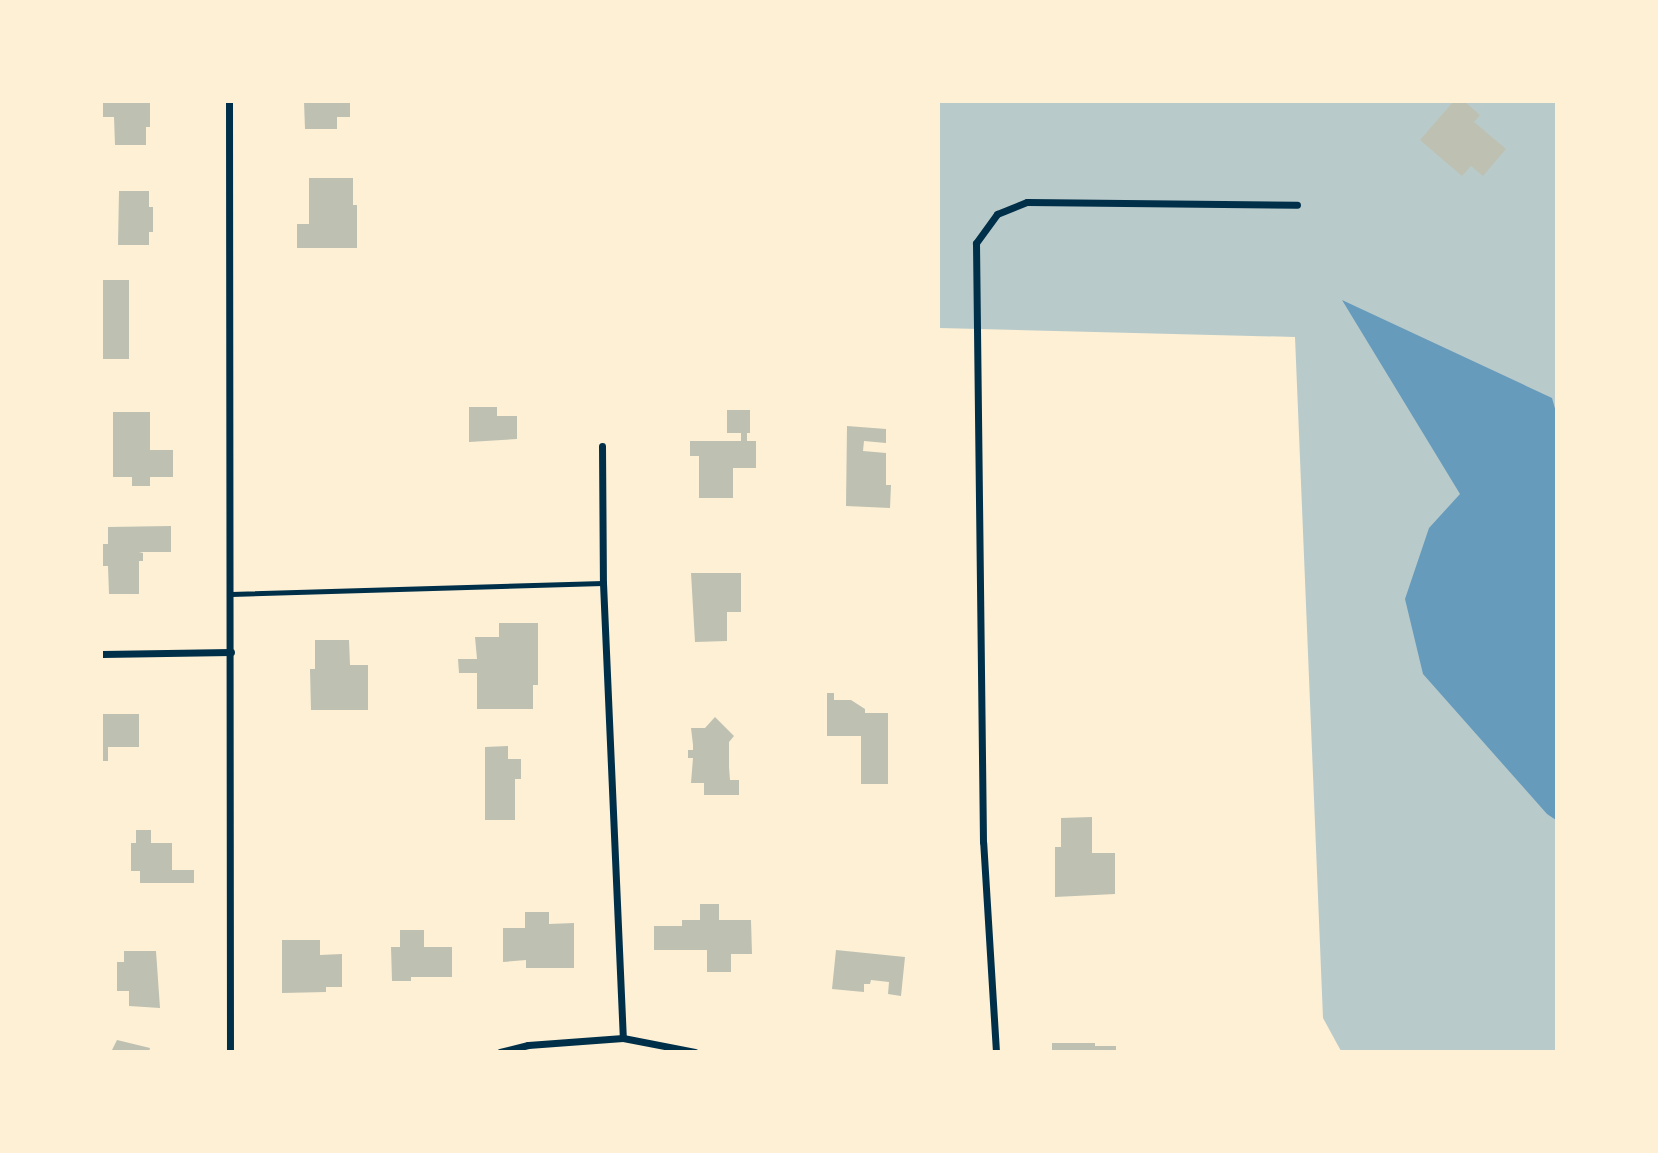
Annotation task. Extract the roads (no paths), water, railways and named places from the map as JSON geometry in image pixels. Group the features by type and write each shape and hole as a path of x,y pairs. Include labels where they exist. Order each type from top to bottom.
{"street":[{"path":"229,102 230,1052"},
{"path":"996,1052 983,842 976,243 997,215 1027,202 1297,205"},
{"path":"602,446 603,583 623,1038"},
{"path":"102,654 231,652"},
{"path":"500,1052 528,1045 623,1038 695,1052"}],"lane":[{"path":"231,594 603,583"}],"water":[{"path":"1342,300 1552,398 1556,412 1556,820 1547,814 1423,674 1405,599 1429,528 1460,494"}]}
